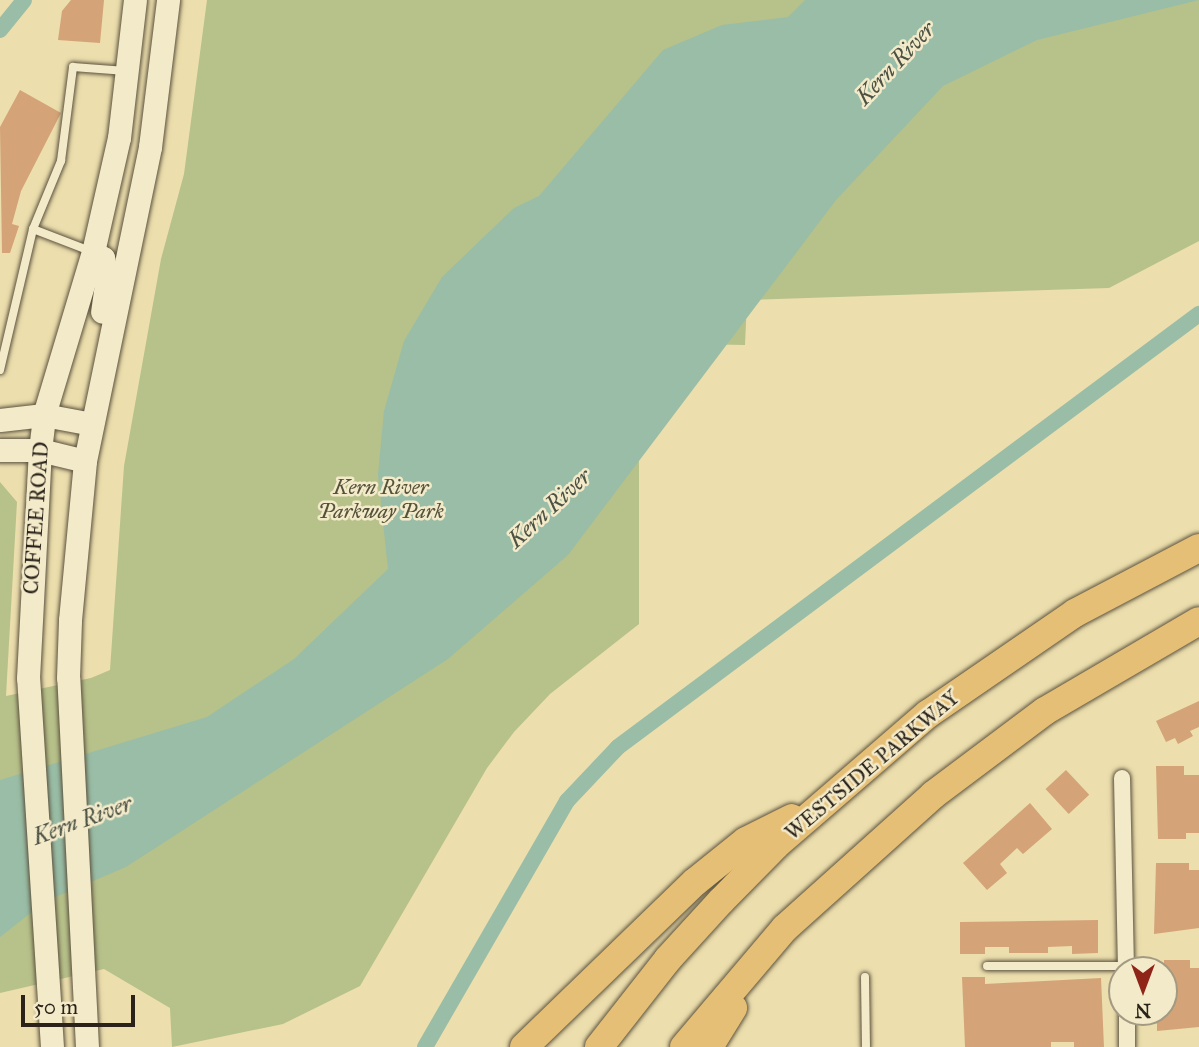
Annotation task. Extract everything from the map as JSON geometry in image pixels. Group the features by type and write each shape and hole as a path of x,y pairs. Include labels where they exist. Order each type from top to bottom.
{"highway":[{"name":"WESTSIDE PARKWAY","path":"599,1047 668,959 721,901 928,713 1075,613 1199,548"},
{"path":"709,1047 760,957 785,928 880,840 983,755 1100,677 1199,621"},
{"path":"524,1047 695,882 746,841 835,795"},
{"path":"684,1047 785,928"}],"main road":[{"name":"COFFEE ROAD","path":"52,1047 29,729 29,618 40,450 44,415 93,252 119,138 135,0"},
{"path":"128,71 145,69 147,64 155,0"},
{"name":"COFFEE ROAD","path":"87,1047 81,970 70,705 70,620 85,461 150,147 168,0"},
{"path":"93,252 103,258 107,277 99,330 109,347"},
{"path":"0,420 44,415 92,424"},
{"path":"0,450 40,450 85,461"}],"street":[{"path":"1122,778 1126,956"},
{"path":"1126,1026 1127,1047"}],"lane":[{"path":"0,370 33,229 61,161 73,67 128,71"},
{"path":"33,229 93,252"},
{"path":"987,966 1108,968"},
{"path":"865,977 866,1047"}],"green space":[{"name":"Kern River Parkway Park","path":"207,0 1199,0 1199,241 1109,288 747,300 745,345 639,343 639,624 550,694 514,732 487,768 360,986 283,1024 172,1047 170,1008 104,969 0,993 0,482 17,502 6,696 91,678 110,670 124,466 161,259 184,174"}],"water":[{"name":"Kern River","path":"805,0 1199,0 1037,40 943,86 836,200 568,555 448,659 126,867 46,901 0,937 0,780 207,717 294,659 388,569 378,475 384,411 404,341 442,277 514,208 539,196 663,50 722,25 788,17"}],"building":[{"path":"71,0 104,0 100,43 58,40 62,11"},
{"path":"20,90 61,113 21,191 12,224 19,226 10,253 2,253 0,127"},
{"path":"1199,701 1199,727 1190,731 1193,736 1178,744 1175,738 1166,742 1156,721"},
{"path":"1156,766 1184,766 1184,775 1199,775 1199,833 1186,833 1186,839 1158,839"},
{"path":"1066,770 1089,795 1069,814 1046,789"},
{"path":"1030,803 1052,829 1023,854 1017,848 1000,864 1007,873 987,890 963,863"},
{"path":"1156,863 1189,863 1189,870 1199,870 1199,928 1154,934"},
{"path":"1098,920 1098,953 1072,954 1072,946 1048,947 1048,953 1009,953 1009,947 985,947 985,954 960,954 960,922"},
{"path":"1178,960 1190,960 1190,968 1199,968 1199,1027 1157,1031 1157,1026 1178,1026"},
{"path":"962,977 985,977 985,984 1101,978 1104,1047 1074,1047 1074,1042 1051,1042 1051,1047 965,1047"}],"waterway":[{"path":"0,30 24,0"},
{"path":"425,1047 567,801 618,747 1199,314"}]}
